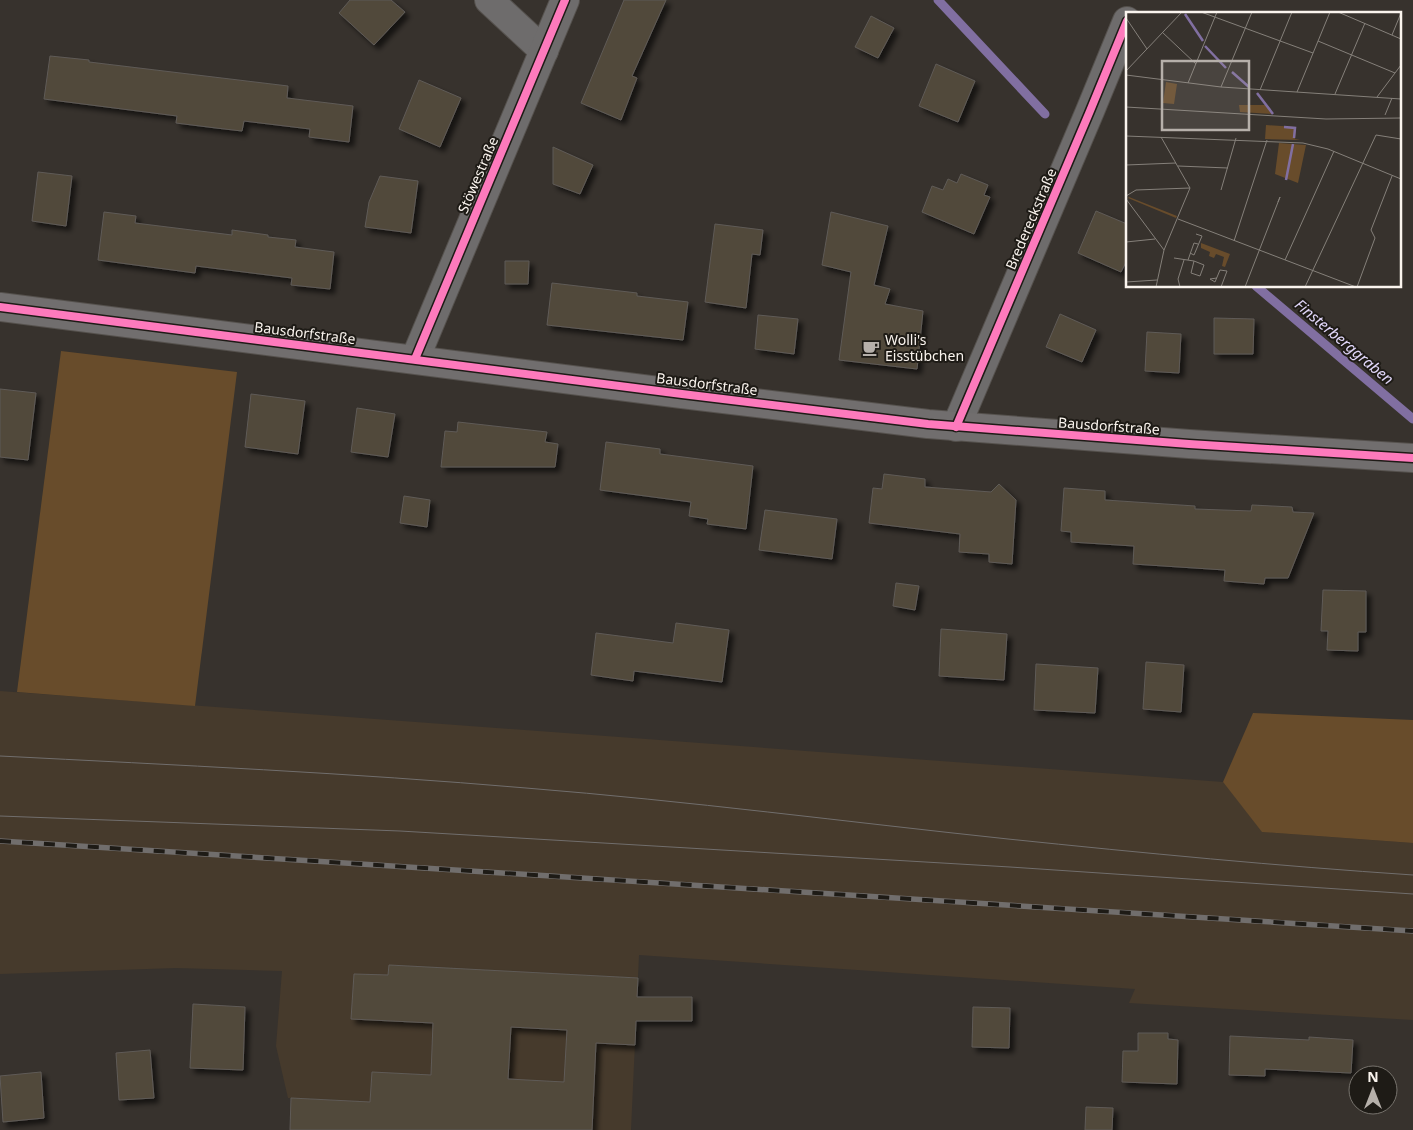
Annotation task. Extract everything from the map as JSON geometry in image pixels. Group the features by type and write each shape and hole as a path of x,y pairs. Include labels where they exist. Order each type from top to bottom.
{"street":[{"path":"489,0 544,51"},
{"name":"Stöwestraße","path":"415,360 565,0"},
{"path":"1131,12 1135,0"},
{"name":"Bredereckstraße","path":"956,426 1126,23"},
{"name":"Bausdorfstraße","path":"0,307 682,394 956,426 1189,444 1413,458"}],"shaded area":[{"path":"61,351 237,372 195,706 17,692"},
{"path":"0,691 1223,782 1263,832 1413,843 1413,1020 1129,1003 1135,989 639,955 631,1130 334,1130 336,1100 288,1098 276,1046 282,971 176,968 0,974"},
{"path":"1253,713 1413,720 1413,843 1262,832 1223,782"}],"building":[{"path":"350,0 391,0 405,12 374,45 339,13"},
{"path":"624,0 666,0 632,76 637,78 621,120 581,103"},
{"path":"871,16 894,28 878,58 855,47"},
{"path":"50,56 288,86 287,98 353,106 349,142 309,137 310,129 244,121 242,131 176,123 177,116 44,99"},
{"path":"936,64 975,81 958,122 919,106"},
{"path":"419,80 461,98 440,147 399,129"},
{"path":"553,147 593,165 580,194 553,184"},
{"path":"38,172 72,176 66,226 32,221"},
{"path":"961,174 988,185 984,195 990,197 974,234 922,212 932,186 943,190 948,179 957,183"},
{"path":"380,176 418,181 411,233 365,227 369,202"},
{"path":"1096,211 1126,224 1126,262 1121,272 1078,253"},
{"path":"104,212 136,216 135,223 232,235 232,230 268,235 268,237 296,240 295,247 334,252 330,289 291,285 292,278 196,266 195,273 98,260"},
{"path":"831,212 888,226 874,285 890,289 885,304 923,311 917,369 839,360 851,272 822,265"},
{"path":"715,224 763,230 760,255 752,254 746,308 705,302"},
{"path":"505,261 529,261 528,284 505,284"},
{"path":"552,283 637,293 637,296 688,302 683,340 547,325"},
{"path":"1060,314 1096,330 1082,362 1046,347"},
{"path":"758,315 798,319 794,354 755,349"},
{"path":"1214,318 1254,319 1253,354 1214,354"},
{"path":"1147,332 1181,334 1179,373 1145,371"},
{"path":"0,389 36,393 28,460 0,457"},
{"path":"251,394 305,401 298,454 245,447"},
{"path":"357,408 395,414 388,457 351,452"},
{"path":"458,422 547,432 545,442 558,444 555,467 441,467 445,431 457,432"},
{"path":"606,442 660,449 660,454 753,466 746,529 707,524 708,519 689,516 691,502 600,490"},
{"path":"884,474 925,479 925,487 991,492 999,484 1016,500 1012,564 989,562 989,554 959,552 960,534 869,523 873,488 882,489"},
{"path":"1064,488 1105,491 1105,500 1195,506 1195,509 1251,511 1252,505 1292,507 1293,512 1314,513 1288,578 1265,578 1264,584 1224,581 1225,570 1133,564 1134,546 1071,542 1071,532 1061,531"},
{"path":"404,496 430,500 427,527 400,523"},
{"path":"765,510 837,519 832,559 759,550"},
{"path":"896,583 919,586 915,610 893,606"},
{"path":"1323,590 1366,591 1366,632 1358,632 1358,651 1327,650 1328,631 1321,631"},
{"path":"676,623 729,630 722,682 634,671 633,681 591,675 596,633 673,643"},
{"path":"941,629 1007,634 1004,680 939,676"},
{"path":"1146,662 1184,665 1181,712 1143,709"},
{"path":"1036,664 1098,668 1095,713 1034,710"},
{"path":"389,965 638,978 637,997 692,997 692,1021 636,1021 635,1045 596,1043 592,1130 290,1130 291,1098 370,1102 372,1072 431,1075 433,1023 351,1019 354,974 388,975","holes":["511,1027 567,1030 564,1082 508,1079"]},
{"path":"193,1004 245,1007 243,1070 190,1068"},
{"path":"973,1007 1010,1008 1009,1048 972,1047"},
{"path":"1138,1033 1168,1033 1168,1039 1178,1040 1177,1084 1122,1082 1123,1051 1138,1051"},
{"path":"1230,1036 1309,1040 1309,1037 1353,1040 1351,1065 1348,1065 1348,1073 1265,1069 1265,1076 1229,1075"},
{"path":"150,1050 154,1098 119,1100 116,1053"},
{"path":"41,1072 44,1118 3,1122 0,1076"},
{"path":"1086,1107 1113,1108 1112,1130 1085,1130"}],"waterway":[{"name":"Finsterberggraben","path":"938,0 1045,114"},
{"name":"Finsterberggraben","path":"1258,288 1413,419"}],"tram line":[{"path":"0,756 329,774 587,793 1109,849 1413,875"},
{"path":"0,816 400,831 1010,867 1413,894"}],"railway":[{"path":"0,841 1413,931"}],"cycle path":[{"path":"415,359 565,0"},
{"path":"956,427 1126,23"},
{"path":"0,307 928,424 1189,444 1413,458"}],"place":[{"name":"Wolli's Eisstübchen","path":"871,348"}]}
